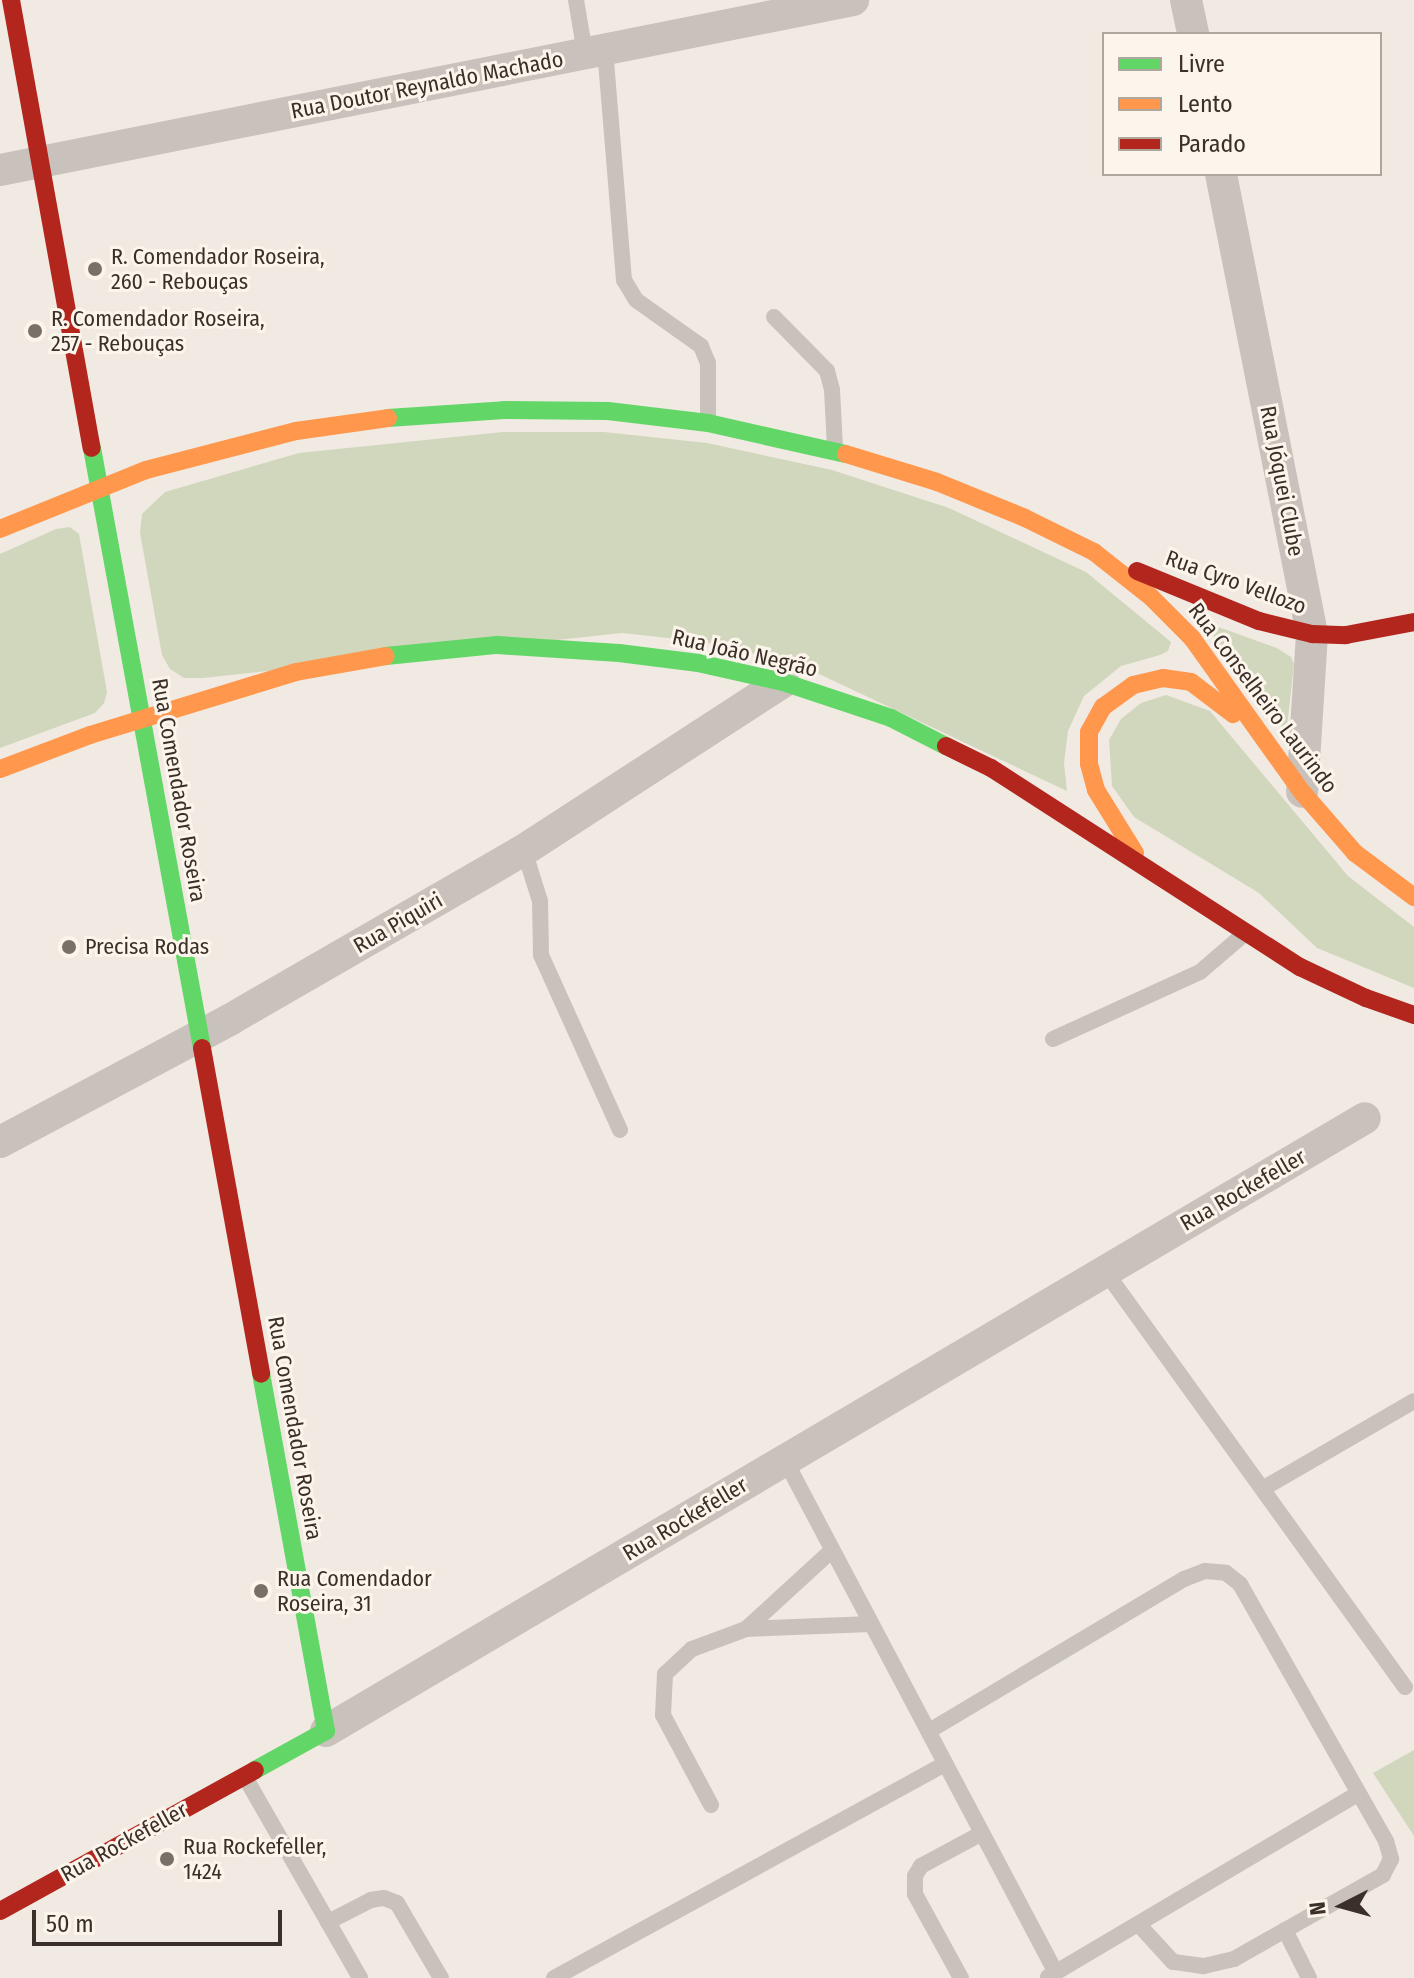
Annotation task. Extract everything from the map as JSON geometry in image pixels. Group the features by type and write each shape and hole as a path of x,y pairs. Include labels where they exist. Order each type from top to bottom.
{"main road":[{"name":"Rua Comendador Roseira","path":"11,0 326,1731"},
{"name":"Rua Conselheiro Laurindo","path":"0,529 99,486 296,431 396,417 504,410 608,411 708,423 835,450 937,482 1025,518 1094,552 1151,597 1192,638 1302,792 1355,853 1414,897"},
{"name":"Rua Cyro Vellozo","path":"1094,552 1259,621 1312,634 1346,635 1414,622"},
{"name":"Rua João Negrão","path":"0,769 142,718 296,672 392,655 497,645 619,653 698,663 783,682 891,718 991,768 1300,967 1366,998 1414,1015"},
{"path":"1141,862 1096,790 1089,764 1089,732 1103,707 1133,685 1163,678 1191,682 1212,694 1276,754"},
{"name":"Rua Rockefeller","path":"0,1911 326,1731"}],"street":[{"name":"Rua Doutor Reynaldo Machado","path":"0,170 853,0"},
{"path":"1186,0 1193,32"},
{"name":"Rua Jóquei Clube","path":"1221,176 1312,634 1302,792"},
{"name":"Rua Piquiri","path":"0,1142 199,1036 524,850 783,682"},
{"name":"Rua Rockefeller","path":"326,1731 1365,1118"}],"lane":[{"path":"576,0 595,51 624,280 636,300 701,346 708,363 708,423"},
{"path":"774,317 827,371 832,390 835,450"},
{"path":"524,850 540,901 541,955 620,1130"},
{"path":"1053,1039 1200,972 1245,933"},
{"path":"1105,1271 1405,1687"},
{"path":"1264,1488 1414,1401"},
{"path":"785,1460 982,1833 1051,1975 1357,1794"},
{"path":"746,1629 831,1551"},
{"path":"929,1731 1184,1579 1205,1571 1226,1573 1240,1584 1386,1841 1391,1859 1383,1875 1234,1959 1172,1970 1139,1925"},
{"path":"711,1805 663,1715 665,1674 692,1649 746,1629 871,1624"},
{"path":"554,1978 945,1764"},
{"path":"244,1776 360,1978"},
{"path":"961,1978 915,1894 915,1876 921,1866 982,1833"},
{"path":"328,1922 371,1900 384,1898 397,1903 441,1978"},
{"path":"1285,1930 1309,1978"}],"green space":[{"path":"503,432 604,432 707,443 832,470 949,508 1086,572 1171,642 1168,651 1121,666 1084,696 1068,731 1064,763 1067,791 798,664 704,642 622,633 203,678 184,678 170,669 162,655 140,533 142,514 165,492 299,453"},
{"path":"70,527 79,534 107,692 104,703 95,713 0,748 0,554 56,529"},
{"path":"1210,624 1277,648 1291,657 1294,664 1287,727 1283,728 1207,627"},
{"path":"1166,695 1210,711 1348,876 1414,927 1414,988 1317,948 1259,893 1134,817 1112,786 1109,740 1121,719 1141,703"},
{"path":"1414,1750 1414,1836 1373,1773"}],"traffic: fast":[{"path":"388,418 504,410 608,411 708,423 846,454"},
{"path":"92,448 202,1048"},
{"path":"386,656 497,645 619,653 698,663 783,682 891,718 946,746"},
{"path":"255,1770 326,1731 261,1374"}],"traffic: slow":[{"path":"0,529 146,470 296,431 388,418"},
{"path":"846,454 937,482 1025,518 1094,552 1151,597 1192,638 1302,792 1355,853 1414,897"},
{"path":"0,769 90,735 296,672 386,656"},
{"path":"1135,853 1096,790 1089,764 1089,732 1103,707 1133,685 1163,678 1191,682 1233,714"}],"traffic: jam":[{"path":"11,0 92,448"},
{"path":"1137,571 1259,621 1312,634 1346,635 1414,622"},
{"path":"946,746 991,768 1300,967 1366,998 1414,1015"},
{"path":"202,1048 261,1374"},
{"path":"0,1911 255,1770"}],"place":[{"name":"R. Comendador Roseira, 260 - Rebouças","path":"95,269"},
{"name":"R. Comendador Roseira, 257 - Rebouças","path":"35,331"},
{"name":"Precisa Rodas","path":"69,947"},
{"name":"Rua Comendador Roseira, 31","path":"261,1591"},
{"name":"Rua Rockefeller, 1424","path":"167,1859"}]}
